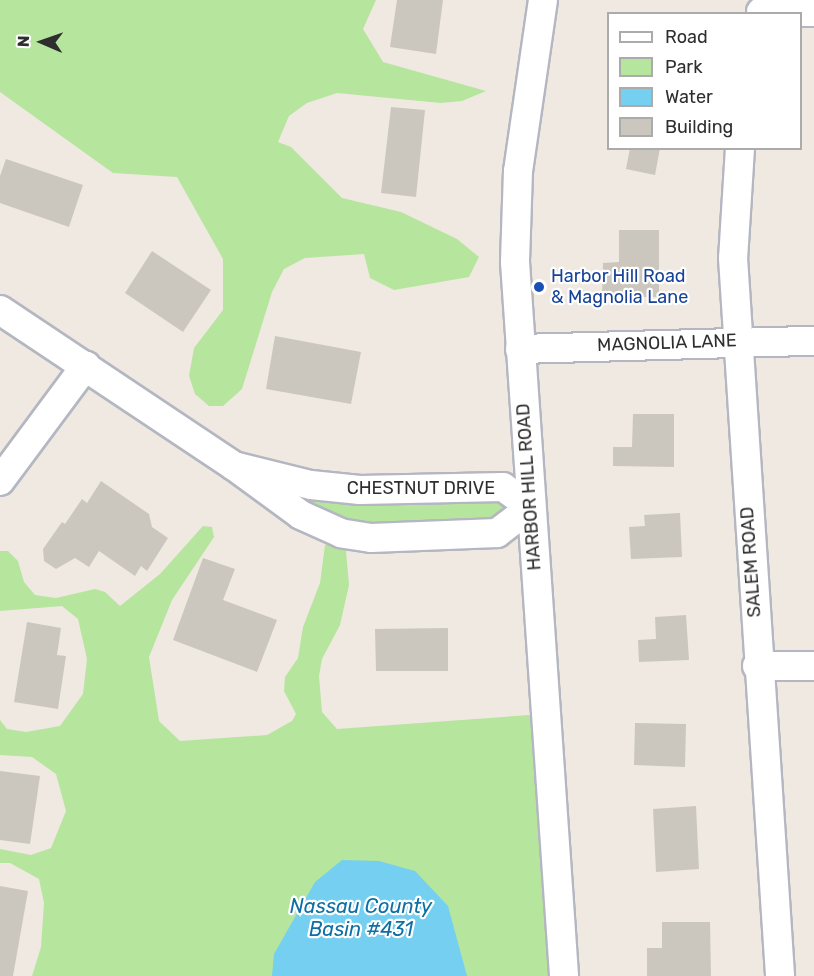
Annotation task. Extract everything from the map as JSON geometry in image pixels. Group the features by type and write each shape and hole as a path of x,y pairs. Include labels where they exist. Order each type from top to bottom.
{"street":[{"name":"HARBOR HILL ROAD","path":"543,0 515,211 520,349 564,976"},
{"path":"762,8 814,12"},
{"name":"SALEM ROAD","path":"740,150 733,218 737,340 757,666 780,976"},
{"name":"CHESTNUT DRIVE","path":"0,310 86,365 234,466 301,515 341,532 371,538 497,533 531,507 503,487 360,490 302,483 234,466"},
{"name":"MAGNOLIA LANE","path":"520,349 737,340 814,341"},
{"path":"0,481 86,365"},
{"path":"757,666 814,666"}],"green space":[{"path":"0,0 376,0 363,29 383,62 486,91 462,101 441,103 337,93 307,103 289,116 278,142 291,147 342,198 401,212 457,239 479,257 469,277 394,290 370,278 364,254 305,258 284,269 272,292 242,389 223,406 209,406 195,394 189,376 194,348 223,310 223,259 177,177 113,173 0,92"},
{"path":"273,477 503,487 531,507 497,533 341,533"},
{"path":"203,526 212,527 214,537 172,600 149,657 159,721 180,741 267,735 292,721 296,714 284,691 285,677 298,658 303,627 320,583 325,545 337,543 346,551 349,585 340,625 322,659 319,676 322,712 337,729 544,714 565,976 32,976 41,947 44,903 39,879 10,863 0,863 0,849 31,855 51,848 66,811 56,774 32,757 0,755 0,720 7,729 26,732 60,726 83,694 87,659 78,619 62,606 0,611 0,551 8,551 18,561 24,582 35,595 56,598 95,589 105,592 120,606 160,574"}],"water":[{"name":"Nassau County Basin #431","path":"342,860 379,861 415,871 448,906 467,976 272,976 274,954 315,882"}],"building":[{"path":"397,0 443,0 436,54 390,47"},
{"path":"391,107 425,110 416,197 381,193"},
{"path":"630,150 660,150 655,175 626,169"},
{"path":"6,159 83,185 69,227 0,203 0,176"},
{"path":"619,230 659,230 659,297 602,297 603,263 619,262"},
{"path":"152,251 211,290 183,332 125,293"},
{"path":"275,336 361,352 351,404 266,389"},
{"path":"633,414 674,414 674,467 613,466 613,447 632,447"},
{"path":"101,481 149,514 152,527 168,538 147,571 141,566 135,576 99,551 89,567 75,558 56,569 44,561 43,549 62,522 65,524 82,499 87,503"},
{"path":"680,513 682,557 631,559 629,527 645,526 644,515"},
{"path":"203,558 235,569 223,600 277,620 257,672 173,640"},
{"path":"686,615 689,660 639,662 638,640 656,639 655,617"},
{"path":"27,622 61,628 57,655 66,656 58,709 14,702"},
{"path":"448,628 448,671 376,671 375,629"},
{"path":"635,723 686,724 685,767 634,765"},
{"path":"0,771 40,776 30,844 0,840"},
{"path":"696,806 699,869 656,872 653,809"},
{"path":"0,886 28,891 13,976 0,976"},
{"path":"662,922 710,922 711,976 647,976 647,948 662,948"}],"place":[{"name":"Harbor Hill Road & Magnolia Lane","path":"539,287"}]}
